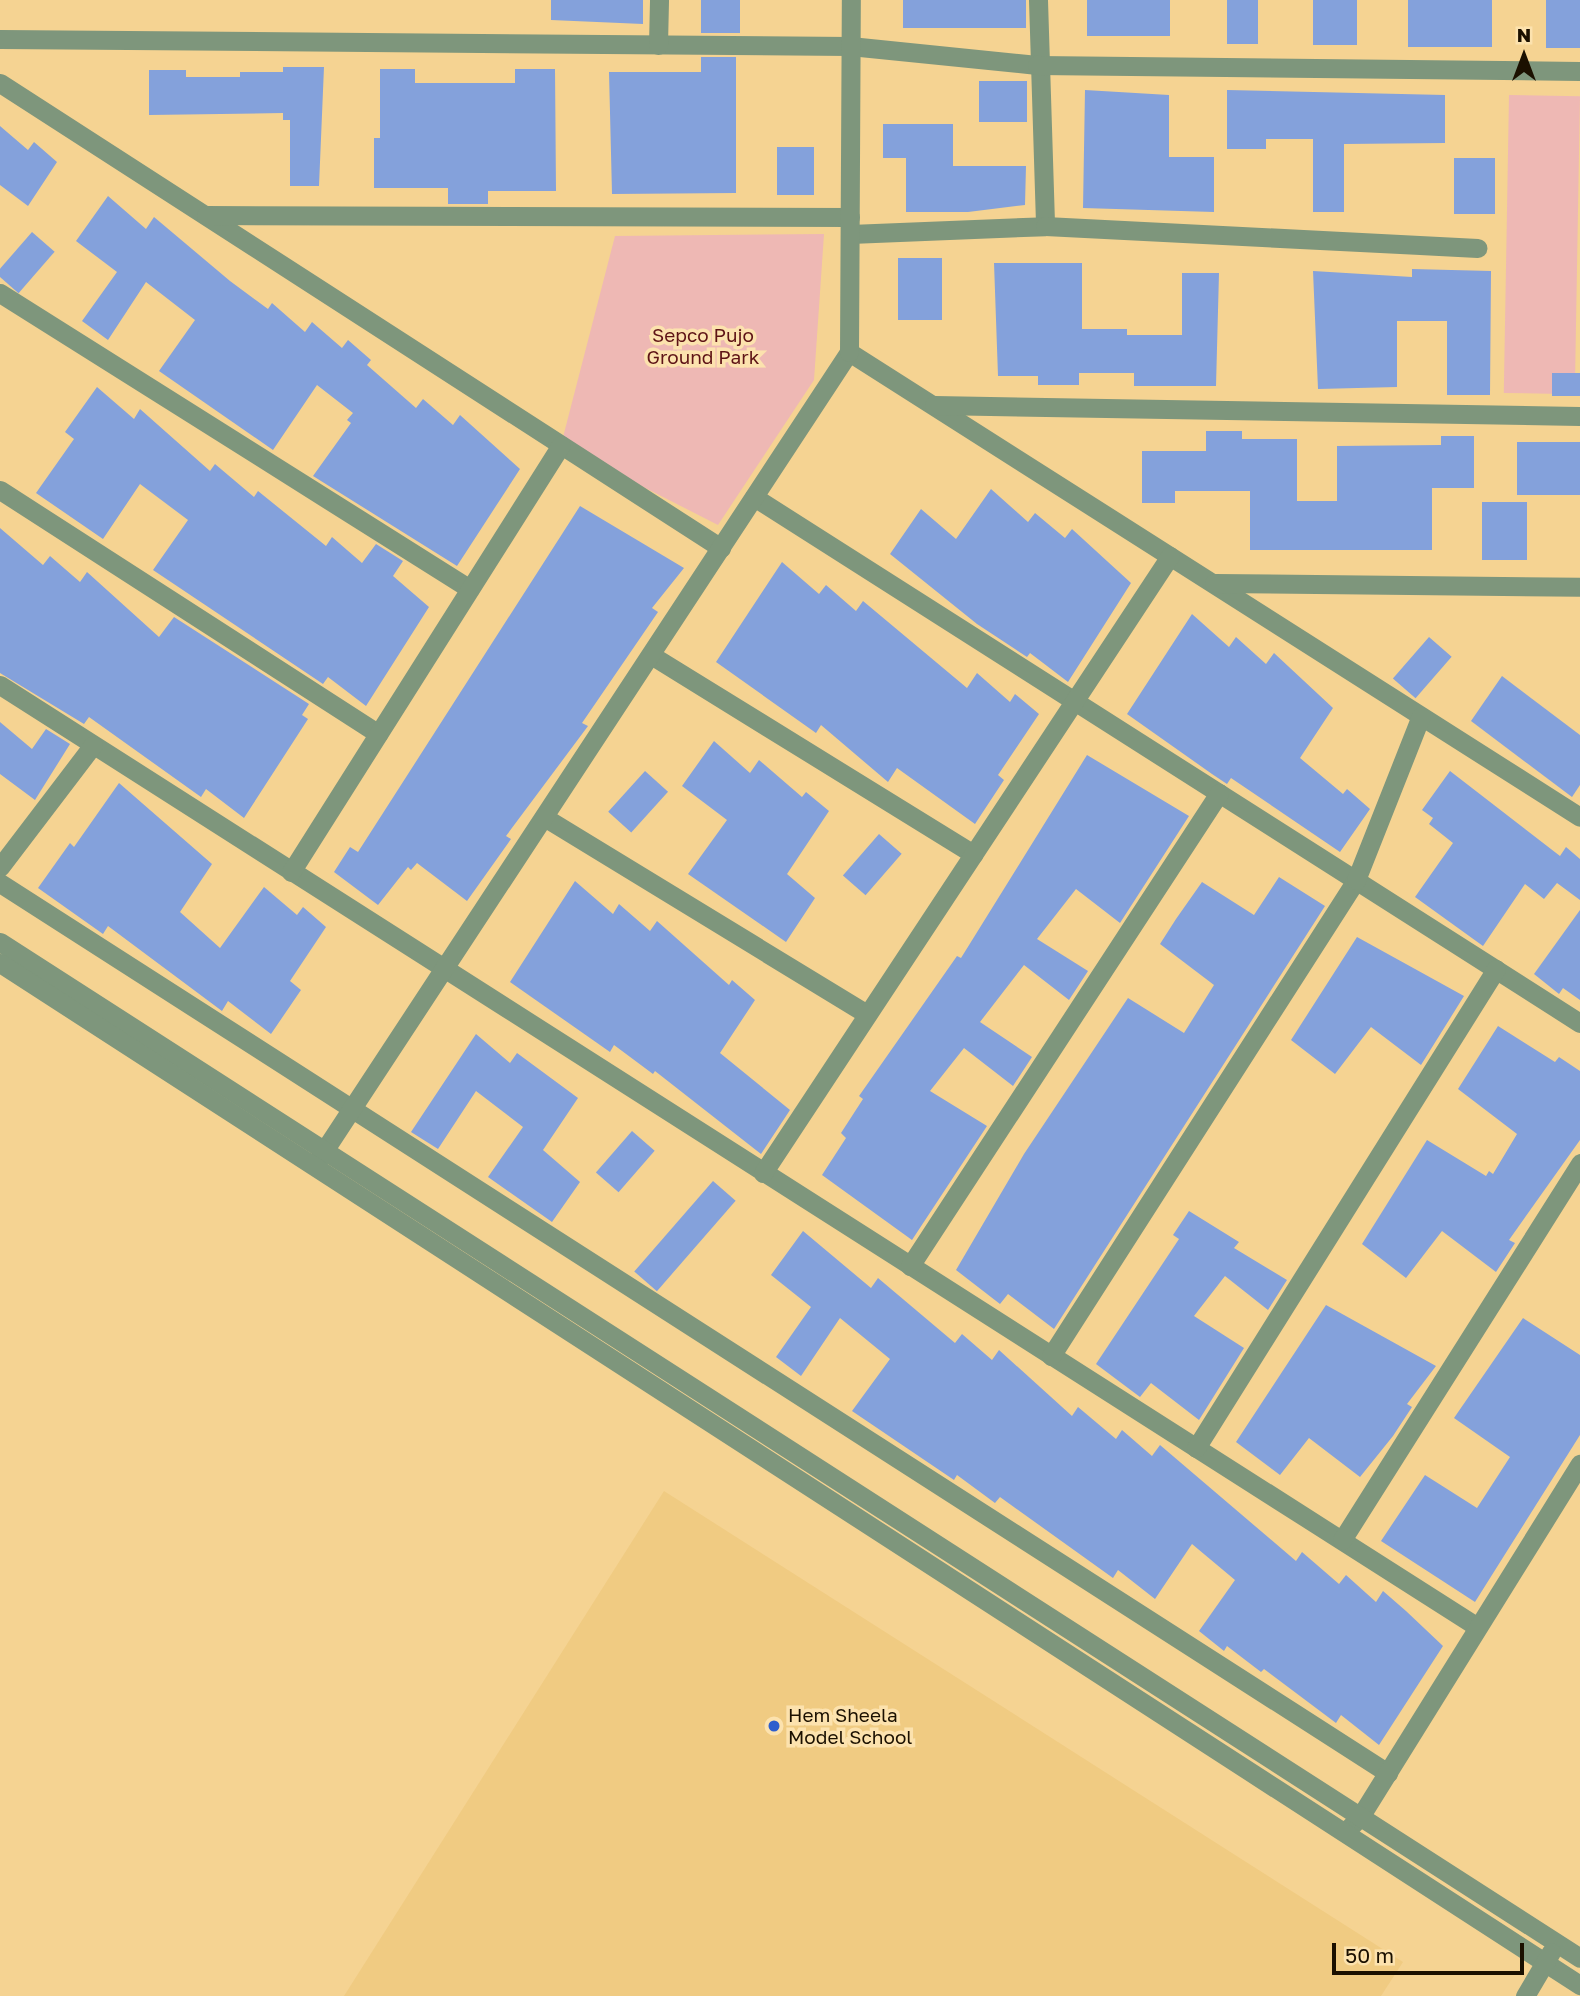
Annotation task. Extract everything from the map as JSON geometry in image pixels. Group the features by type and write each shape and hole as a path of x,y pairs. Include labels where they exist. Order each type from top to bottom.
{"street":[{"path":"658,45 659,0"},
{"path":"320,1157 849,352 851,0"},
{"path":"1038,0 1037,65 1045,226"},
{"path":"0,39 850,46 1037,65 1580,71"},
{"path":"0,83 721,548"},
{"path":"205,215 1045,226 1477,248"},
{"path":"0,293 470,589"},
{"path":"849,352 1580,817"},
{"path":"933,405 1580,416"},
{"path":"291,872 561,445"},
{"path":"0,490 378,734"},
{"path":"754,497 1580,1023"},
{"path":"763,1173 1170,556"},
{"path":"1212,583 1580,586"},
{"path":"651,655 973,854"},
{"path":"0,685 1476,1626"},
{"path":"1051,1356 1356,880 1421,716"},
{"path":"0,867 93,745"},
{"path":"910,1266 1219,793"},
{"path":"544,817 867,1014"},
{"path":"0,883 1388,1773"},
{"path":"0,942 320,1157 1580,1985"},
{"path":"0,963 320,1157 1580,1958"},
{"path":"1196,1448 1496,969"},
{"path":"1342,1540 1580,1163"},
{"path":"1345,1832 1360,1817 1476,1626 1580,1464"},
{"path":"1525,1996 1556,1943"}],"shaded area":[{"name":"Hem Sheela Model School","path":"664,1491 1403,1962 1381,1996 344,1996"}],"green space":[{"path":"1509,95 1580,96 1575,394 1504,393"},
{"name":"Sepco Pujo Ground Park","path":"824,234 814,380 718,525 561,445 615,236"}],"building":[{"path":"551,0 643,0 643,24 551,20"},
{"path":"701,0 740,0 740,33 701,33"},
{"path":"903,0 1026,0 1026,28 903,28"},
{"path":"1087,0 1170,0 1170,36 1087,36"},
{"path":"1227,0 1258,0 1258,44 1227,44"},
{"path":"1313,0 1357,0 1357,45 1313,45"},
{"path":"1408,0 1492,0 1492,47 1408,47"},
{"path":"1546,0 1580,0 1580,48 1546,48"},
{"path":"701,57 736,57 736,193 612,194 609,72 701,72"},
{"path":"283,67 324,67 319,186 290,186 290,120 283,120 283,113 149,115 149,70 186,70 186,77 240,77 240,72 283,72"},
{"path":"380,69 415,69 415,83 515,83 515,69 555,69 556,191 488,191 488,204 448,204 448,188 374,188 374,138 380,138"},
{"path":"979,81 1027,81 1027,122 979,122"},
{"path":"1085,90 1169,95 1169,157 1214,157 1214,212 1083,208"},
{"path":"1227,90 1445,95 1445,143 1344,144 1344,212 1313,212 1313,139 1266,139 1266,149 1227,149"},
{"path":"883,124 953,124 953,166 1026,166 1025,205 968,212 906,212 906,158 883,158"},
{"path":"0,126 28,150 34,142 57,162 28,206 0,185"},
{"path":"777,147 814,147 814,195 777,195"},
{"path":"1454,158 1495,158 1495,214 1454,214"},
{"path":"108,196 146,229 154,217 230,281 268,309 272,303 305,332 312,322 342,348 348,340 371,360 367,365 416,408 423,399 453,425 460,415 520,469 457,566 313,476 351,423 347,420 353,413 317,385 273,450 159,371 195,320 146,282 108,340 82,321 117,272 76,241"},
{"path":"32,232 55,252 19,293 0,277 0,269"},
{"path":"898,258 942,258 942,320 898,320"},
{"path":"994,263 1082,263 1082,329 1127,329 1127,335 1182,335 1182,273 1219,273 1216,386 1134,386 1134,373 1079,373 1079,385 1038,385 1038,376 998,376"},
{"path":"1412,269 1491,271 1490,395 1447,395 1447,321 1397,321 1397,387 1318,389 1313,271 1412,277"},
{"path":"1552,373 1580,373 1580,396 1552,396"},
{"path":"97,387 134,419 140,409 210,471 215,464 254,497 258,491 326,546 332,537 362,563 376,544 403,561 393,576 429,607 366,706 328,677 323,684 153,570 188,520 140,484 103,539 36,493 74,439 65,432"},
{"path":"1206,431 1242,431 1242,439 1297,439 1297,501 1337,501 1337,446 1441,445 1441,436 1474,436 1474,488 1432,488 1432,550 1250,550 1250,491 1175,491 1175,503 1142,503 1142,451 1206,451"},
{"path":"1517,442 1580,442 1580,495 1517,495"},
{"path":"991,489 1028,522 1035,513 1065,538 1072,529 1131,583 1068,682 1030,653 1027,657 977,624 890,554 921,509 956,539"},
{"path":"1482,502 1527,502 1527,560 1482,560"},
{"path":"580,506 684,568 652,608 658,612 582,723 588,726 506,836 511,839 467,901 417,863 411,870 408,867 378,905 334,872 350,847 358,852"},
{"path":"0,528 43,565 50,556 80,582 87,572 159,637 174,617 309,704 302,715 308,719 244,818 206,789 201,797 89,717 84,724 0,673"},
{"path":"782,562 819,594 826,585 856,611 863,601 967,688 977,673 1010,702 1015,694 1039,714 998,775 1004,780 975,824 897,768 888,782 821,725 816,733 716,662"},
{"path":"1192,614 1229,647 1236,637 1266,664 1274,653 1333,708 1300,758 1343,794 1347,789 1370,809 1340,852 1231,778 1227,784 1127,714"},
{"path":"1429,637 1452,657 1416,698 1393,679"},
{"path":"1502,676 1580,735 1580,785 1572,797 1471,721"},
{"path":"0,722 32,749 46,729 70,744 35,800 0,774"},
{"path":"714,741 750,773 759,760 802,797 806,792 829,811 787,874 815,898 786,942 688,874 727,820 682,786"},
{"path":"1087,755 1189,816 1120,923 1076,889 1037,939 1088,971 1069,1000 1024,965 980,1022 1032,1057 1013,1086 964,1048 930,1091 987,1126 912,1240 822,1175 846,1138 841,1133 863,1099 859,1096 957,956 961,958"},
{"path":"645,771 668,792 631,833 608,812"},
{"path":"1450,771 1560,856 1566,847 1580,859 1580,900 1557,883 1544,899 1525,884 1483,946 1415,897 1453,843 1429,824 1433,818 1422,810"},
{"path":"119,783 212,864 180,912 220,948 264,887 297,915 303,907 326,927 290,981 301,990 271,1034 228,1001 222,1011 108,926 103,934 38,888 70,843 74,847"},
{"path":"879,834 902,854 866,895 843,876"},
{"path":"1279,877 1325,906 1054,1329 1008,1294 1000,1304 956,1270 1024,1154 1128,998 1184,1033 1214,985 1160,944 1176,919 1202,882 1254,915"},
{"path":"575,881 613,914 619,904 650,931 657,921 729,985 732,980 755,1000 720,1053 790,1110 761,1154 655,1071 653,1074 614,1045 610,1052 510,982"},
{"path":"1580,910 1580,1000 1563,988 1559,994 1534,974"},
{"path":"1357,937 1464,996 1421,1065 1371,1027 1335,1074 1291,1040"},
{"path":"1498,1026 1555,1062 1559,1057 1580,1071 1580,1140 1509,1240 1515,1243 1496,1272 1442,1231 1406,1278 1362,1244 1427,1140 1486,1176 1489,1171 1493,1174 1517,1134 1458,1089"},
{"path":"476,1034 510,1063 517,1053 578,1098 543,1150 580,1182 552,1222 488,1177 523,1127 476,1091 438,1149 411,1132"},
{"path":"632,1131 655,1151 619,1192 596,1173"},
{"path":"713,1181 736,1201 657,1291 634,1272"},
{"path":"1189,1211 1239,1242 1234,1248 1287,1280 1268,1310 1225,1276 1194,1316 1244,1348 1199,1420 1151,1383 1140,1397 1096,1364 1179,1239 1173,1235"},
{"path":"803,1231 871,1288 878,1278 955,1343 962,1334 992,1360 999,1350 1072,1416 1078,1407 1116,1439 1122,1430 1152,1456 1160,1445 1296,1561 1302,1552 1339,1584 1346,1575 1376,1602 1383,1591 1406,1611 1443,1646 1379,1745 1341,1715 1336,1723 1264,1669 1261,1672 1227,1646 1224,1651 1199,1631 1235,1580 1192,1544 1155,1599 1118,1570 1113,1578 1000,1497 995,1503 957,1475 954,1480 852,1411 890,1359 840,1318 801,1376 776,1357 811,1307 771,1275"},
{"path":"1326,1305 1436,1366 1407,1404 1412,1407 1393,1436 1360,1477 1309,1438 1280,1475 1236,1442"},
{"path":"1523,1318 1580,1355 1580,1435 1475,1602 1381,1541 1425,1475 1477,1508 1510,1457 1454,1418"}],"place":[{"name":"Hem Sheela Model School","path":"774,1726"}]}
